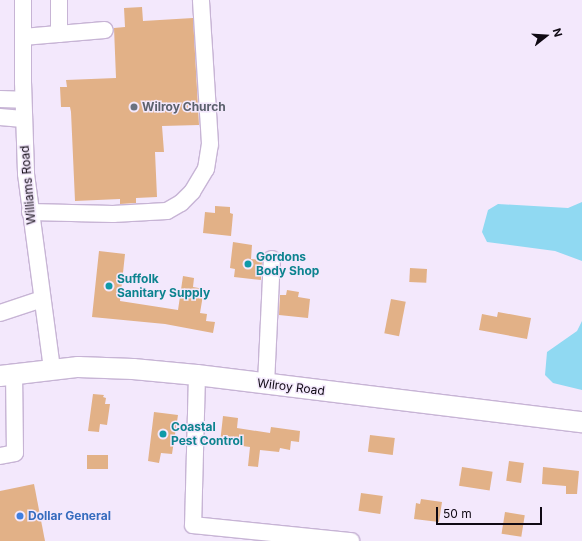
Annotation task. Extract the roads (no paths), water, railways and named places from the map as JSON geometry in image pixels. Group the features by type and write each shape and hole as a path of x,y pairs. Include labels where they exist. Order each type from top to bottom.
{"main road":[{"name":"Wilroy Road","path":"4,374 78,367 133,369 197,375 582,422"}],"street":[{"name":"Williams Road","path":"23,0 23,119 26,174 52,369"},
{"path":"59,0 59,34"},
{"path":"30,212 113,214 167,211 181,203 192,192 206,169 210,144 201,0"},
{"path":"22,37 105,30"},
{"path":"0,99 23,100"},
{"path":"0,117 23,119"},
{"path":"266,384 272,259"},
{"path":"0,313 42,300"},
{"path":"0,456 15,453 4,374"},
{"path":"197,375 194,525 351,541"}],"water":[{"path":"582,202 582,261 555,251 487,242 482,232 488,210 498,204 568,208"},
{"path":"582,321 582,390 553,383 545,375 547,352 577,331"}],"place":[{"name":"Wilroy Church","path":"134,107"},
{"name":"Gordons Body Shop","path":"248,264"},
{"name":"Suffolk Sanitary Supply","path":"109,286"},
{"name":"Coastal Pest Control","path":"163,434"},
{"name":"Dollar General","path":"20,516"}]}
